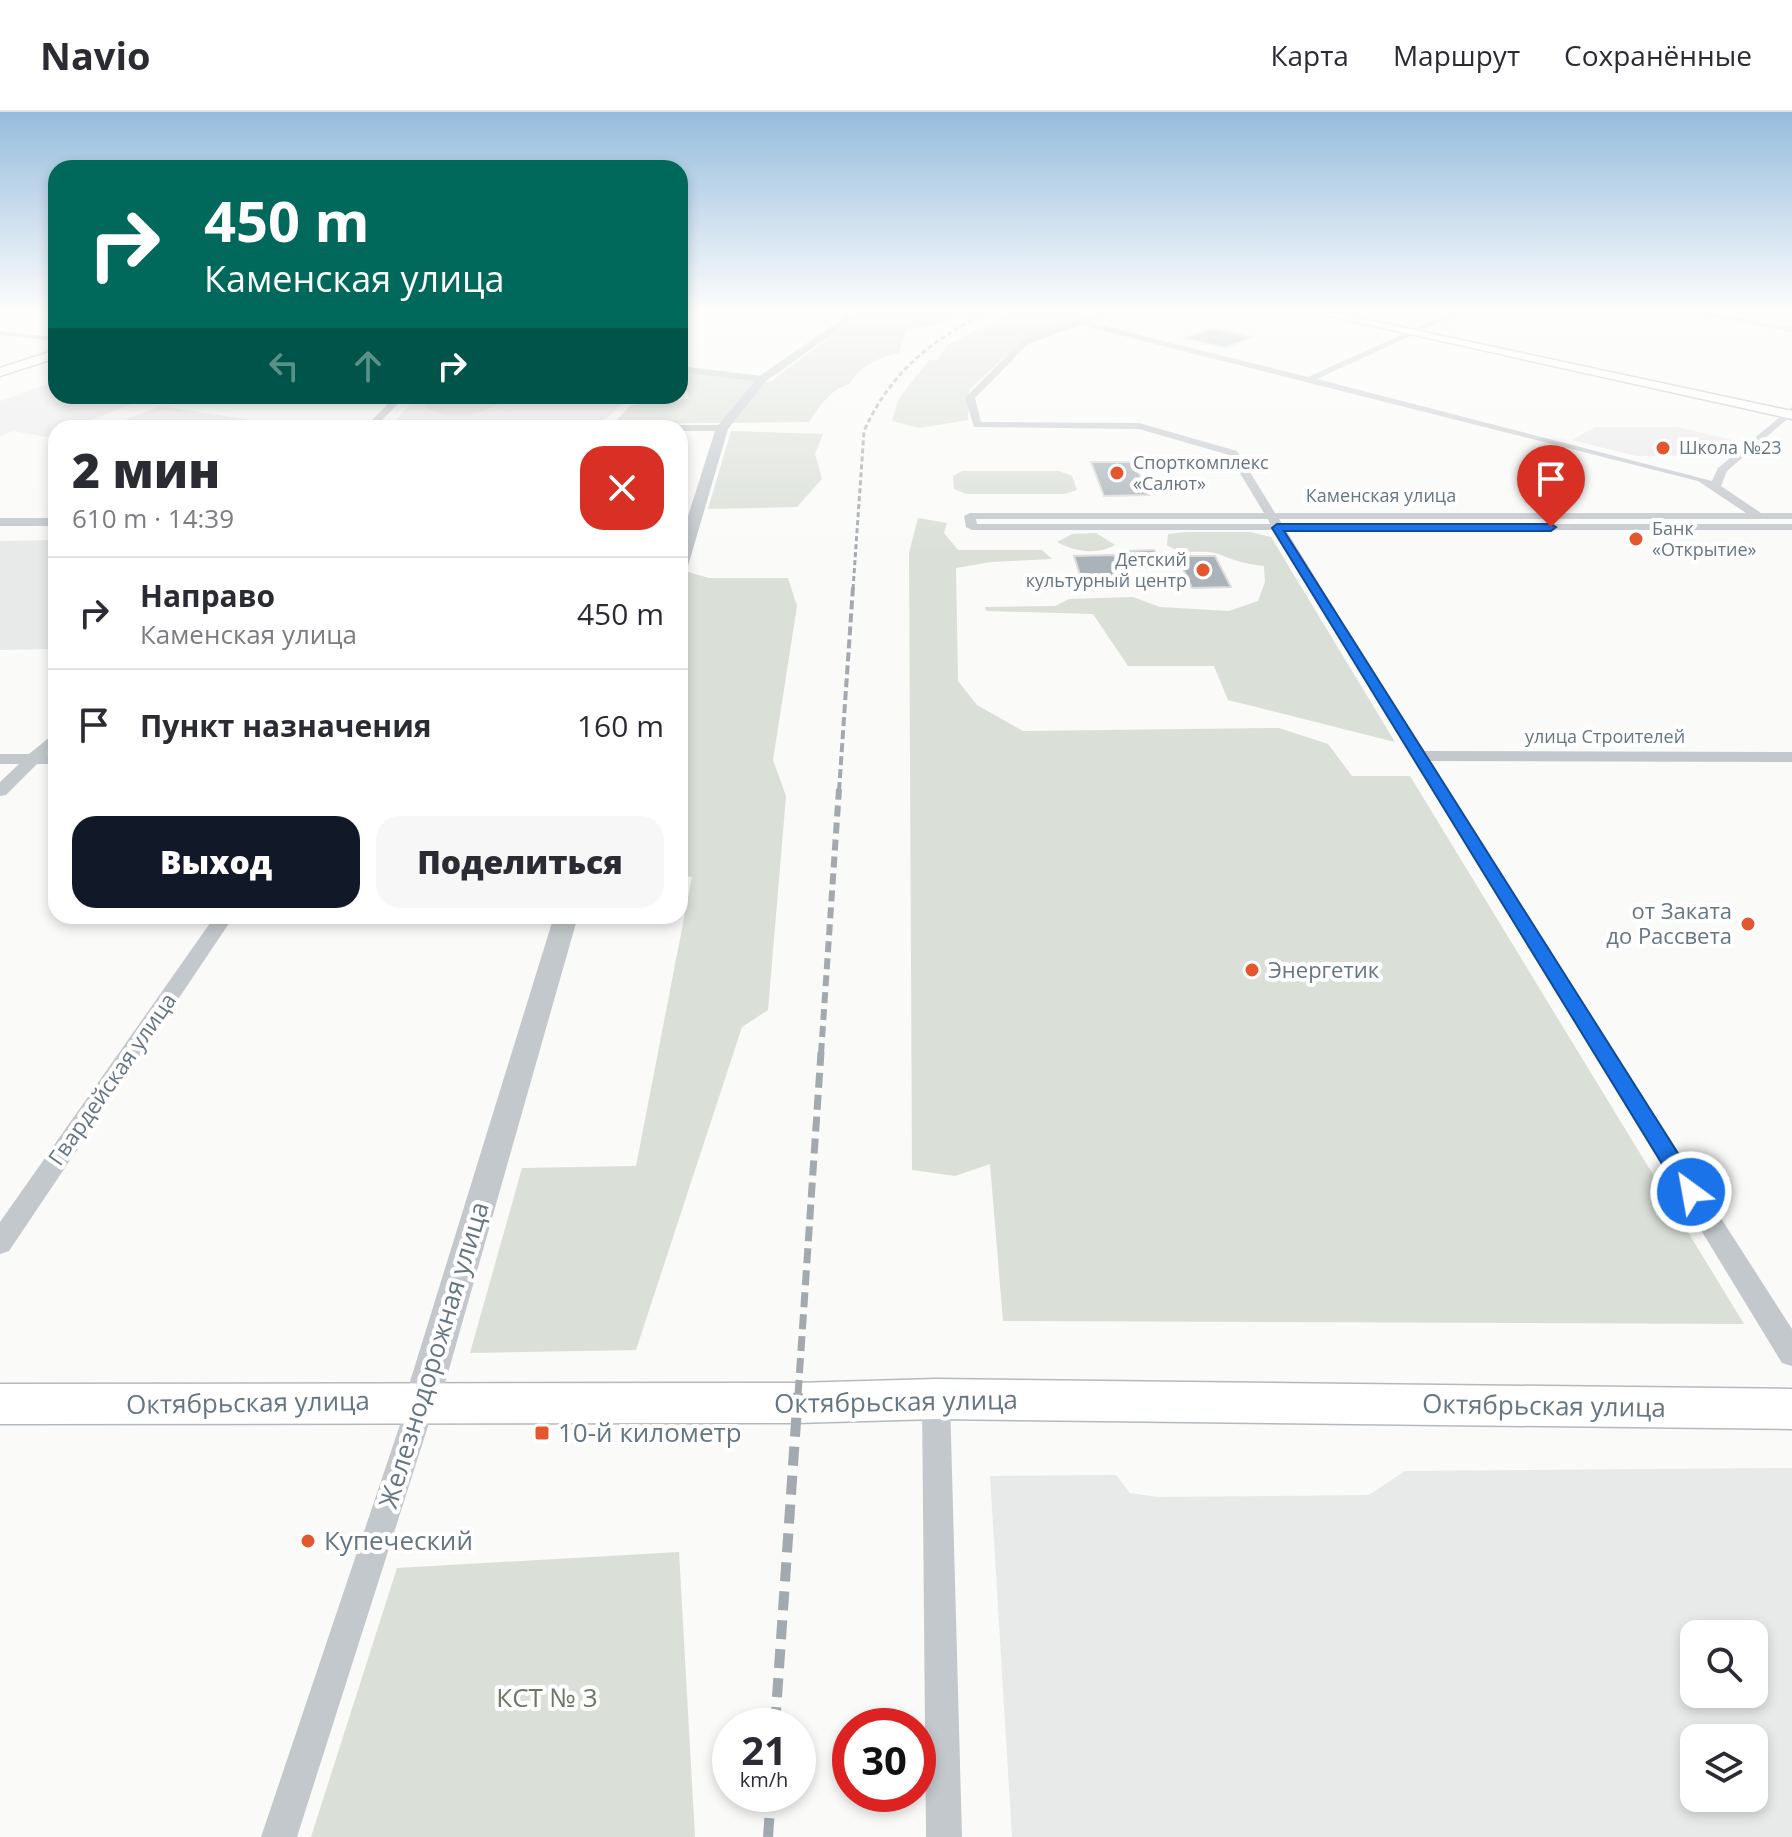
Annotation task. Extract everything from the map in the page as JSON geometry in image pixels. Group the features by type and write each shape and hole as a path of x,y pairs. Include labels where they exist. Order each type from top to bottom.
{"main road":[{"path":"1693,392 1790,413"},
{"name":"Октябрьская улица","path":"0,1404 422,1401 795,1403 936,1399 1792,1409"}],"street":[{"path":"688,521 722,428 751,392"},
{"path":"975,392 970,398 977,425 1139,426 1233,453 1417,756 1792,1353"},
{"path":"1359,392 1678,472 1716,485 1792,538"},
{"path":"377,420 393,404"},
{"path":"1716,485 1722,470 1790,413"},
{"path":"688,428 722,428"},
{"path":"1678,472 1722,470"},
{"name":"Каменская улица","path":"1274,522 1792,516"},
{"path":"0,522 48,522"},
{"name":"Каменская улица","path":"971,522 1792,527"},
{"path":"0,791 48,745"},
{"name":"улица Строителей","path":"1417,756 1792,757"},
{"path":"0,759 48,759"},
{"name":"Гвардейская улица","path":"5,1230 219,924"},
{"name":"Железнодорожная улица","path":"279,1837 422,1401 564,924"},
{"path":"936,1399 944,1837"}],"shaded area":[{"path":"24,392 48,392 48,404 133,404 91,420 48,420 46,437 13,431 0,436 0,401"},
{"path":"411,404 622,404 605,420 396,420"},
{"path":"161,406 252,420 125,420"},
{"name":"Школа №23","path":"1595,427 1677,427 1732,440 1713,455 1636,456 1572,440"},
{"path":"48,540 48,649 0,650 0,541"},
{"path":"1792,1468 1792,1837 1012,1837 990,1476 1116,1475 1130,1493 1158,1497 1369,1495 1405,1471"}],"green space":[{"path":"688,392 833,392 809,422 688,423 688,420 617,420 631,405 688,404"},
{"path":"903,392 969,392 968,420 919,428 892,421"},
{"path":"498,404 460,416 438,413 426,405"},
{"path":"731,431 823,434 815,454 822,479 797,507 708,509"},
{"path":"962,471 1059,471 1072,476 1077,490 1064,494 966,494 954,489 953,476"},
{"name":"Энергетик","path":"918,518 947,523 944,533 958,550 1042,550 1052,559 991,562 956,568 958,681 977,705 1023,731 1279,728 1328,744 1352,776 1410,776 1744,1324 1003,1321 990,1164 955,1176 912,1170 909,553"},
{"path":"1250,532 1271,537 1395,742 1228,700 1214,666 1128,666 1093,614 986,611 985,607 1055,606 1069,599 1133,597 1160,607 1229,611 1258,601 1265,582 1264,566 1213,552 1179,551 1167,545 1168,534"},
{"path":"1096,533 1115,545 1086,551 1057,542 1072,534"},
{"path":"688,572 709,578 788,578 797,606 773,760 786,796 768,1010 742,1027 636,1350 470,1353 522,1168 636,1166 683,924 688,924 692,877 688,877"},
{"name":"КСТ № 3","path":"679,1552 695,1837 311,1837 397,1568"}],"building":[{"name":"Спорткомплекс «Салют»","path":"1091,462 1134,462 1149,495 1104,496"},
{"path":"1154,550 1162,568 1135,568 1129,551"},
{"path":"1114,555 1125,587 1084,587 1074,556"},
{"path":"1177,556 1215,556 1231,587 1192,588"}],"railway":[{"path":"853,589 864,431 886,392"},
{"path":"839,791 853,587"},
{"path":"821,1054 839,789"},
{"path":"798,1395 821,1052"},
{"path":"776,1708 798,1393"},
{"path":"768,1837 770,1812"}],"place":[{"name":"Школа №23","path":"1663,448"},
{"name":"Спорткомплекс «Салют»","path":"1117,473"},
{"name":"Банк «Открытие»","path":"1636,539"},
{"name":"Детский культурный центр","path":"1203,570"},
{"name":"от Заката до Рассвета","path":"1748,924"},
{"name":"Энергетик","path":"1252,970"},
{"name":"10-й километр","path":"542,1433"},
{"name":"Купеческий","path":"308,1541"}],"route":[{"path":"1551,527 1277,528 1691,1192"}]}
